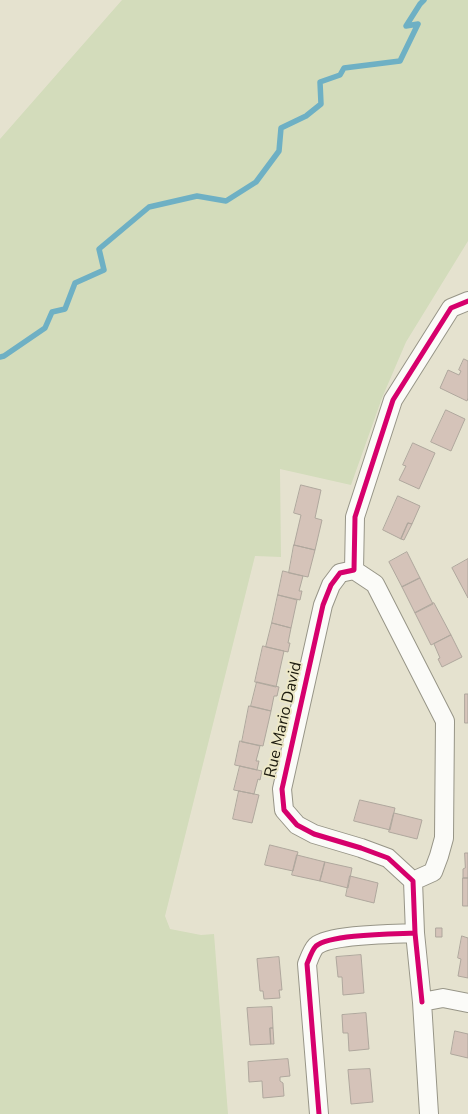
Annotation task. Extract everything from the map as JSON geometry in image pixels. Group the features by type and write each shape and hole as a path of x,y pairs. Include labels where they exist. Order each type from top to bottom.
{"street":[{"path":"429,1114 422,1002 415,933 413,881 433,872 444,838 445,721 375,584 354,570 355,517 393,400 451,308 468,301"},
{"name":"Rue Mario David","path":"354,570 340,573 331,585 323,605 282,789 284,810 297,825 314,834 388,858 413,881"},
{"path":"319,1114 307,964 316,946 332,939 415,933"},
{"path":"422,1002 442,998 468,1003"}],"green space":[{"path":"122,0 468,0 468,241 406,342 382,398 351,485 280,469 281,557 255,556 165,916 170,929 201,935 214,934 228,1114 0,1114 0,139"}],"building":[{"path":"464,359 468,361 467,401 440,388 448,370 459,375"},
{"path":"446,410 465,419 451,451 431,442"},
{"path":"413,443 435,453 419,489 399,480 406,466 403,465"},
{"path":"301,485 321,490 315,518 322,520 315,550 294,545 301,515 294,513"},
{"path":"398,496 420,506 412,524 408,523 401,539 383,530"},
{"path":"408,523 412,524 404,540 401,539"},
{"path":"294,545 315,550 308,577 289,573"},
{"path":"407,552 420,578 402,587 389,562"},
{"path":"468,559 468,598 452,568"},
{"path":"283,571 303,576 299,591 302,591 300,600 278,595"},
{"path":"420,578 433,604 415,613 402,587"},
{"path":"278,595 297,600 291,628 272,623"},
{"path":"434,603 451,635 431,645 415,613"},
{"path":"272,623 291,628 288,652 266,647"},
{"path":"451,635 462,657 442,667 434,644"},
{"path":"263,646 284,651 276,687 255,682"},
{"path":"257,682 279,687 277,696 274,696 271,711 251,706"},
{"path":"465,694 468,694 468,723 465,723"},
{"path":"249,706 271,711 263,746 242,742"},
{"path":"240,741 260,746 256,761 259,761 257,770 235,765"},
{"path":"240,766 262,771 254,794 234,790"},
{"path":"239,791 259,795 252,823 233,819"},
{"path":"360,800 395,808 390,830 354,821"},
{"path":"394,813 422,820 417,839 389,832"},
{"path":"270,845 298,852 293,871 265,865"},
{"path":"465,853 468,853 468,878 463,878"},
{"path":"297,855 325,862 320,881 292,875"},
{"path":"325,862 352,868 348,888 320,881"},
{"path":"350,876 378,883 374,903 346,896"},
{"path":"463,878 468,878 468,906 463,906"},
{"path":"436,928 442,928 442,937 436,937"},
{"path":"462,936 468,938 468,978 458,976 461,959 458,958"},
{"path":"361,955 364,993 343,995 342,977 338,977 336,957"},
{"path":"279,957 282,990 279,990 280,998 264,999 263,991 260,991 257,959"},
{"path":"272,1007 273,1028 270,1028 271,1044 250,1045 247,1008"},
{"path":"366,1013 369,1049 349,1051 348,1033 343,1033 342,1015"},
{"path":"270,1028 273,1028 274,1044 271,1044"},
{"path":"455,1031 468,1034 468,1058 451,1054"},
{"path":"288,1059 290,1076 280,1077 280,1081 283,1083 284,1096 263,1098 262,1081 249,1082 248,1062"},
{"path":"370,1069 373,1102 351,1104 348,1070"}],"waterway":[{"path":"0,357 45,328 52,312 65,309 75,283 104,270 99,249 149,207 197,196 226,201 256,182 279,151 281,128 306,116 321,104 320,82 340,75 344,68 400,61 418,24 406,26 424,0"}],"cycle path":[{"path":"415,933 413,881 388,858 314,834 297,825 284,810 282,789 323,605 331,585 340,573 354,570 355,517 393,400 451,308 468,301"},
{"path":"319,1114 307,964 316,946 323,942 348,937 415,933 422,1002"}]}
